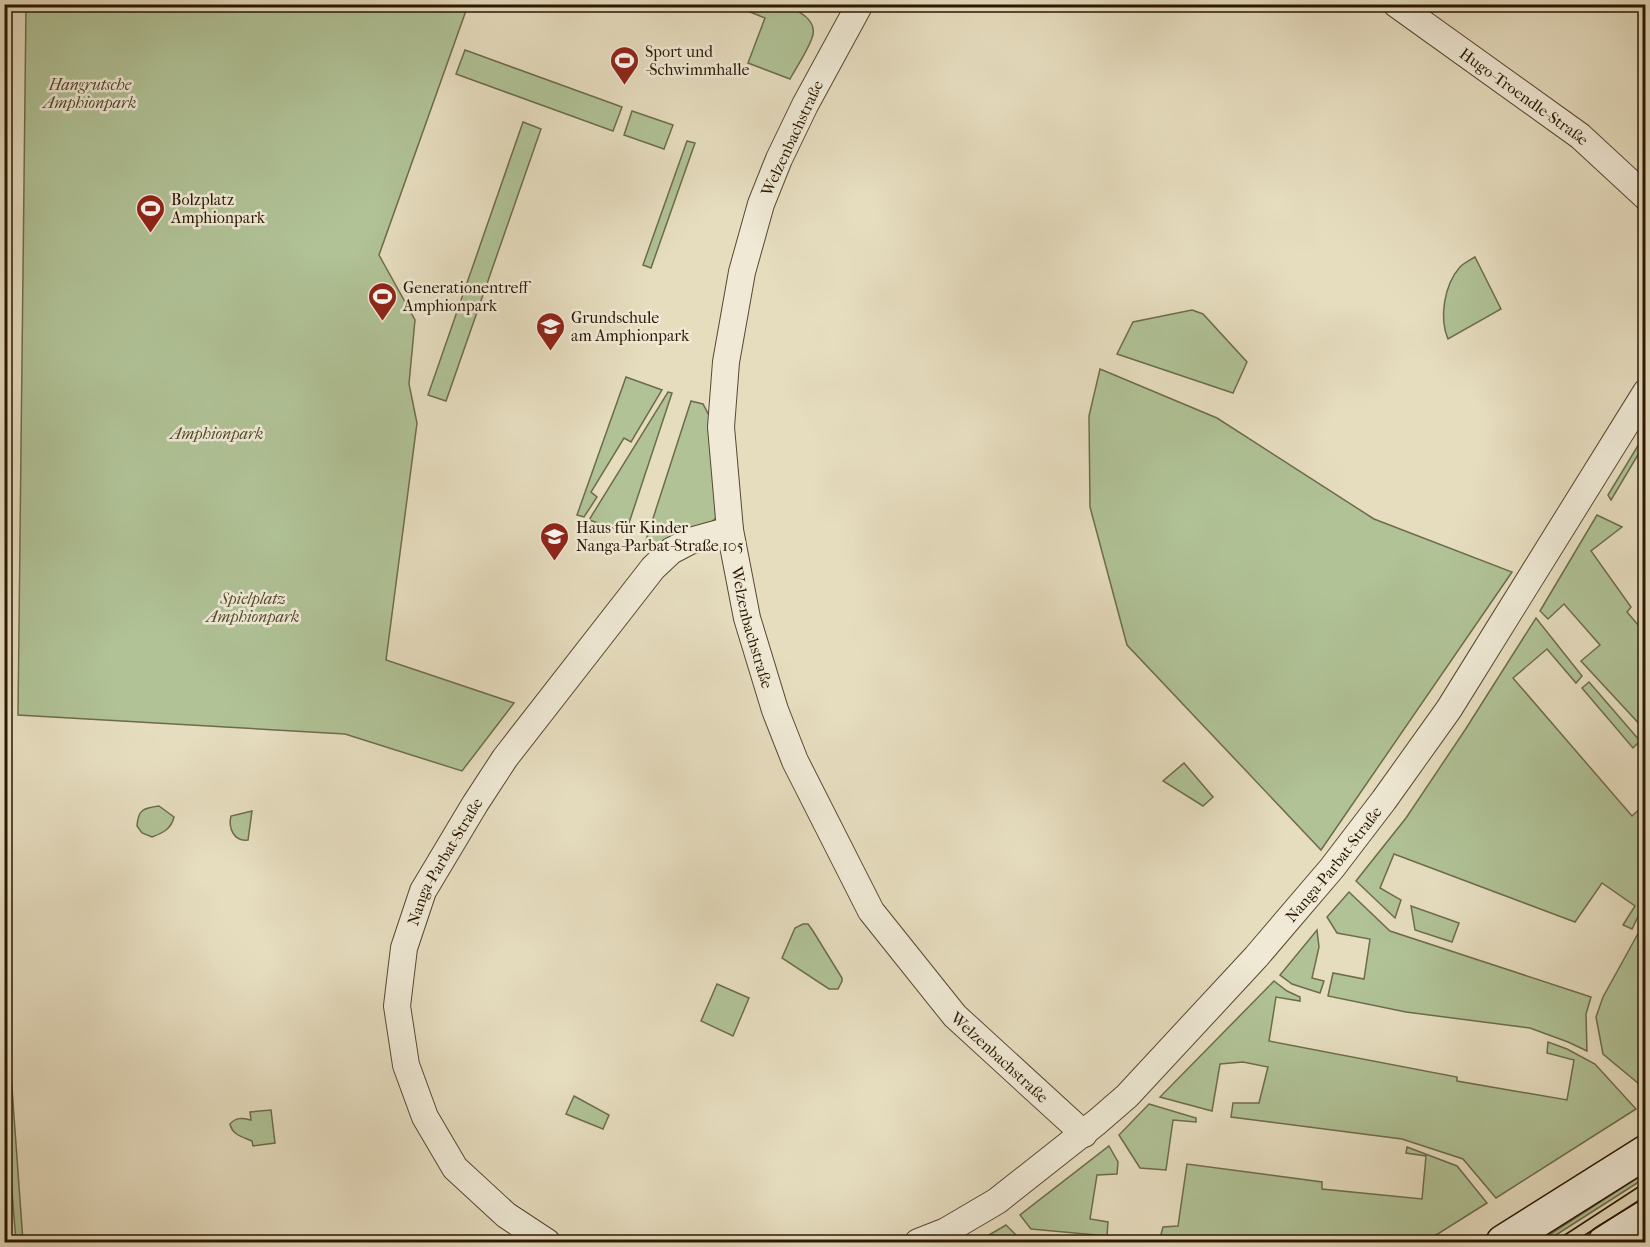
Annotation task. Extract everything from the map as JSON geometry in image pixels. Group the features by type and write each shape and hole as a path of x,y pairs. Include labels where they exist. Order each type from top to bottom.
{"main road":[{"path":"1503,1242 1646,1152"},
{"path":"1605,1242 1646,1217"}],"street":[{"name":"Welzenbachstraße","path":"860,4 805,105 779,159 761,204 742,272 726,362 721,427 729,531 747,618 775,710 795,761 871,911 955,1016 1084,1134"},
{"name":"Hugo-Troendle-Straße","path":"1396,4 1580,136 1646,197"},
{"name":"Nanga-Parbat-Straße","path":"918,1242 946,1231 997,1200 1084,1134 1126,1096 1256,957 1332,868 1449,709 1646,392"},
{"name":"Nanga-Parbat-Straße","path":"547,1242 506,1215 455,1168 425,1118 406,1065 397,1006 404,948 423,891 475,804 505,759 653,568 671,551 690,541 729,531"}],"green space":[{"path":"768,3 782,5 800,12 810,21 812,38 790,79 748,63 765,18 743,9 745,5"},
{"path":"10,4 5,518 4,5"},
{"name":"Amphionpark","path":"26,5 468,5 379,255 415,320 409,384 417,423 386,660 514,703 462,771 345,734 18,715"},
{"path":"465,50 622,107 613,131 456,74"},
{"path":"632,111 673,125 664,149 624,135"},
{"path":"523,122 541,129 446,401 428,395"},
{"path":"687,141 695,143 651,268 643,265"},
{"path":"1475,257 1501,309 1448,339 1444,321 1447,292 1460,267"},
{"path":"1192,310 1203,314 1247,362 1233,393 1117,354 1133,322"},
{"path":"1100,369 1217,418 1374,519 1512,572 1321,850 1127,645 1090,507 1089,416"},
{"path":"626,377 662,390 631,442 624,438 591,492 597,497 584,517 577,515"},
{"path":"668,392 672,393 626,532 589,520"},
{"path":"691,401 703,404 715,427 717,514 715,519 704,528 660,545 646,540"},
{"path":"1645,434 1645,443 1611,500 1608,495"},
{"path":"1597,515 1622,527 1591,551 1631,607 1627,612 1645,633 1645,730 1581,661 1600,645 1564,604 1548,619 1540,611"},
{"path":"1536,618 1582,676 1576,683 1547,649 1513,678 1632,816 1645,804 1645,902 1632,929 1623,925 1635,906 1602,883 1575,922 1394,854 1380,888 1401,900 1395,918 1356,881 1406,818"},
{"path":"1589,682 1640,741 1633,748 1582,688"},
{"path":"1184,763 1213,797 1203,806 1163,781"},
{"path":"159,806 174,817 171,825 152,837 142,833 137,826 140,813 145,809"},
{"path":"252,811 248,840 239,839 231,829 231,816"},
{"path":"1349,892 1390,931 1591,997 1586,1014 1587,1051 1530,1028 1406,1012 1328,996 1333,973 1364,979 1370,939 1337,933 1327,917"},
{"path":"1411,906 1459,923 1452,942 1415,930"},
{"path":"1645,921 1645,1089 1603,1054 1596,1017 1603,997"},
{"path":"808,924 842,978 838,989 829,989 782,958 795,928"},
{"path":"1317,930 1319,947 1312,978 1324,981 1320,993 1292,984 1280,975"},
{"path":"1274,981 1300,997 1300,1001 1276,997 1269,1041 1457,1077 1457,1081 1567,1100 1574,1060 1547,1053 1548,1042 1595,1064 1636,1109 1496,1198 1463,1159 1402,1139 1231,1117 1233,1103 1259,1103 1268,1067 1243,1062 1220,1064 1212,1111 1160,1097"},
{"path":"717,984 749,998 733,1036 701,1021"},
{"path":"5,990 23,1242 16,1242 5,1104"},
{"path":"574,1096 609,1115 603,1129 566,1114"},
{"path":"1149,1104 1196,1118 1196,1122 1173,1120 1166,1170 1140,1168 1119,1135"},
{"path":"271,1110 275,1143 253,1146 252,1141 238,1135 231,1128 230,1124 237,1119 251,1120 250,1112"},
{"path":"1109,1146 1118,1162 1117,1174 1097,1175 1090,1219 1108,1222 1107,1236 1031,1229 1020,1215"},
{"path":"1407,1147 1457,1166 1487,1203 1425,1242 1159,1242 1163,1227 1178,1226 1187,1164 1322,1182 1322,1189 1422,1199 1426,1156 1406,1153"},
{"path":"1645,1173 1645,1178 1545,1242 1538,1242"},
{"path":"1006,1225 1023,1242 977,1242"}],"tram line":[{"path":"1554,1242 1646,1182"},
{"path":"1574,1242 1646,1196"}],"place":[{"name":"Sport und -Schwimmhalle","path":"624,86"},
{"name":"Bolzplatz Amphionpark","path":"150,234"},
{"name":"Generationentreff Amphionpark","path":"382,322"},
{"name":"Grundschule am Amphionpark","path":"550,352"},
{"name":"Haus für Kinder Nanga-Parbat-Straße 105","path":"555,562"}],"park label":[{"name":"Hangrutsche Amphionpark","path":"90,93"},
{"name":"Spielplatz Amphionpark","path":"253,607"}]}
